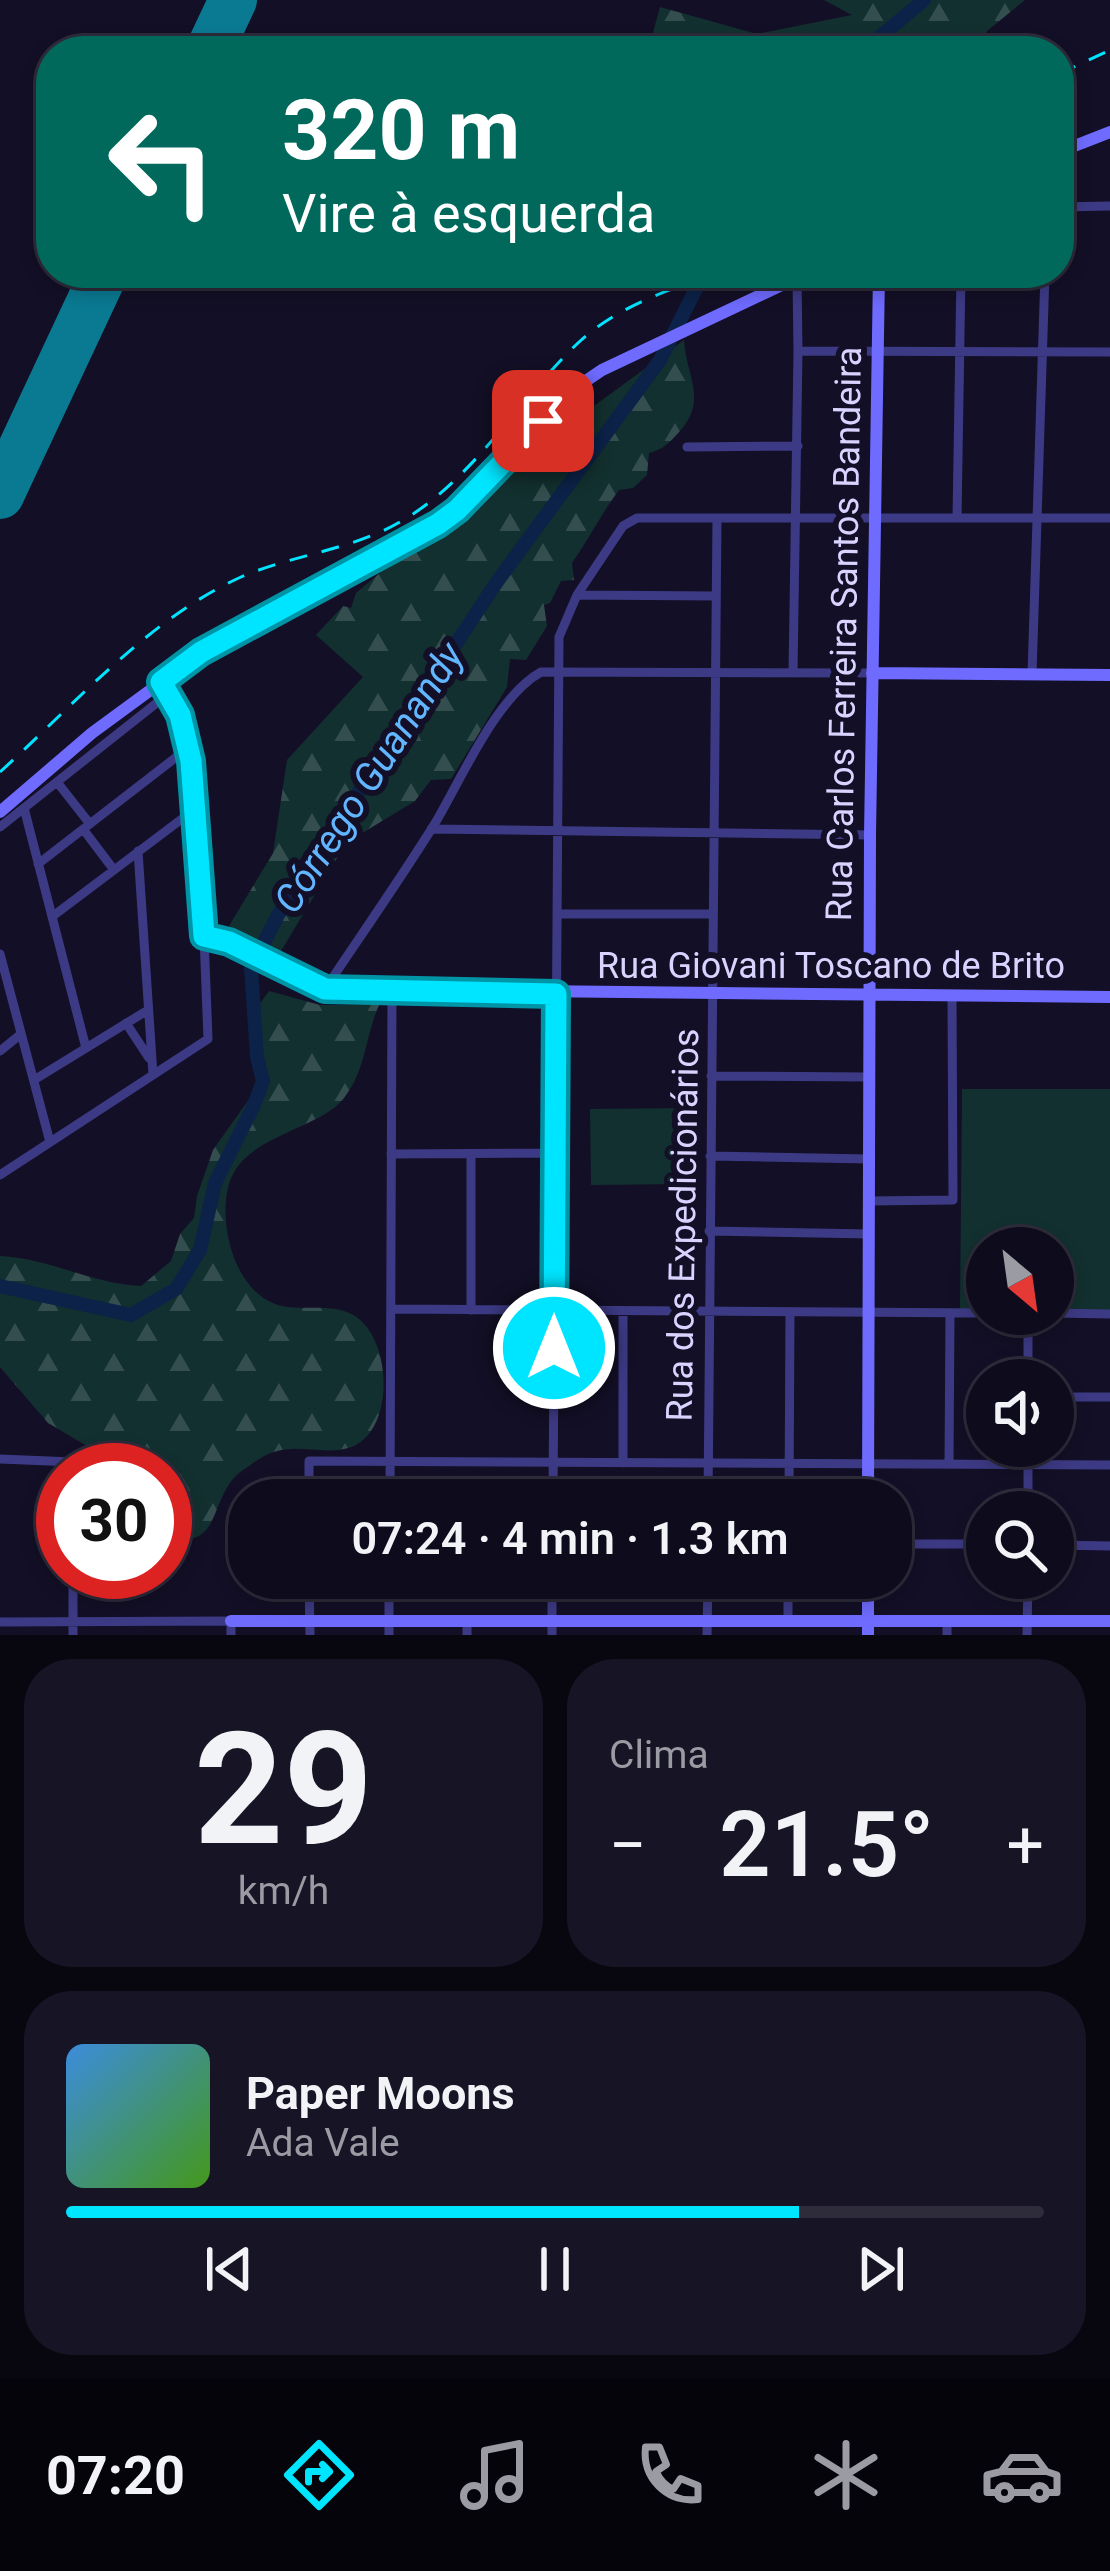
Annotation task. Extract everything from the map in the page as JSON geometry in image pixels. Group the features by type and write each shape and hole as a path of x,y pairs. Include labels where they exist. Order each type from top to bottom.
{"street":[{"path":"1074,146 1110,131"},
{"path":"1074,207 1110,206"},
{"path":"0,827 201,652 457,510 571,391 602,370 775,288"},
{"path":"793,674 801,288"},
{"name":"Rua Carlos Ferreira Santos Bandeira","path":"868,1479 870,835 879,288"},
{"path":"957,518 961,288"},
{"path":"1032,674 1044,288"},
{"path":"798,351 1110,352"},
{"path":"687,447 797,446"},
{"path":"553,1479 559,637 577,595 622,526 637,518 1110,518"},
{"name":"Rua dos Expedicionários","path":"708,1479 717,518"},
{"path":"577,595 716,596"},
{"path":"325,989 508,702 525,681 541,672 1110,675"},
{"path":"0,1174 208,1039 188,748 180,715 164,688"},
{"path":"0,812 92,733 164,688"},
{"path":"38,864 188,748"},
{"path":"57,782 114,870"},
{"path":"24,808 86,1048"},
{"path":"53,916 195,809"},
{"path":"431,829 870,835"},
{"path":"138,851 153,1075"},
{"path":"557,914 713,914"},
{"name":"Rua Giovani Toscano de Brito","path":"204,936 233,944 325,989 1110,997"},
{"path":"0,954 50,1142"},
{"path":"390,1479 392,991"},
{"path":"869,1201 953,1200 952,995"},
{"path":"34,1080 148,1010"},
{"path":"126,1023 152,1063"},
{"path":"0,1052 21,1034"},
{"path":"711,1076 869,1077"},
{"path":"391,1154 555,1154"},
{"path":"471,1154 471,1310"},
{"path":"710,1156 869,1159"},
{"path":"709,1231 869,1234"},
{"path":"391,1310 966,1313"},
{"path":"622,1462 623,1311"},
{"path":"789,1479 790,1312"},
{"path":"949,1464 950,1313"},
{"path":"1074,1313 1110,1314"},
{"path":"1074,1397 1110,1397"},
{"path":"0,1459 36,1460"},
{"path":"309,1479 309,1461 966,1464"},
{"path":"1074,1465 1110,1465"},
{"path":"912,1544 966,1544"},
{"path":"1074,1545 1110,1546"},
{"path":"73,1599 73,1635"},
{"path":"788,1599 788,1622"},
{"path":"0,1622 152,1622 231,1628 707,1628 788,1622 868,1628 1028,1628 1110,1621"},
{"path":"152,1622 152,1635"}],"green space":[{"path":"824,0 1025,0 984,36 652,36 660,7 757,34 852,15"},
{"path":"684,340 694,398 688,419 669,442 649,453 647,475 633,488 619,490 606,508 572,563 574,580 561,581 550,603 544,605 547,626 526,660 510,659 507,687 451,779 431,780 415,801 346,843 278,956 229,926 273,853 287,760 363,677 316,635 343,606 351,608 356,593 381,572 381,562"},
{"path":"269,991 320,1005 379,1005 357,1076 344,1098 249,1155 229,1184 226,1217 239,1269 261,1296 295,1308 336,1309 355,1316 366,1327 381,1358 383,1395 373,1428 353,1446 285,1449 262,1457 228,1479 207,1529 192,1538 192,1443 82,1443 48,1423 0,1367 0,1256 141,1286 171,1261 180,1234 194,1218 213,1150 252,1095 261,1074 263,1052 256,1009"},
{"path":"962,1089 1110,1089 1110,1313 1074,1312 1074,1227 966,1227 966,1310 960,1310"},
{"path":"691,1108 691,1184 591,1185 590,1109"}],"waterway":[{"name":"Córrego Guanandy","path":"881,36 924,0"},
{"name":"Córrego Guanandy","path":"0,1286 131,1315 176,1289 200,1250 215,1183 263,1081 251,968 278,915 496,583 660,360 696,288"}],"runway":[{"path":"216,36 233,0"},
{"path":"0,495 97,288"}],"railway":[{"path":"1074,67 1110,50"},
{"path":"0,772 143,639 207,595 241,577 366,538 405,519 454,481 593,330 677,288"}],"route":[{"path":"543,421 438,524 201,652 161,682 180,715 191,761 204,936 229,942 325,989 556,994 554,1348"}]}
